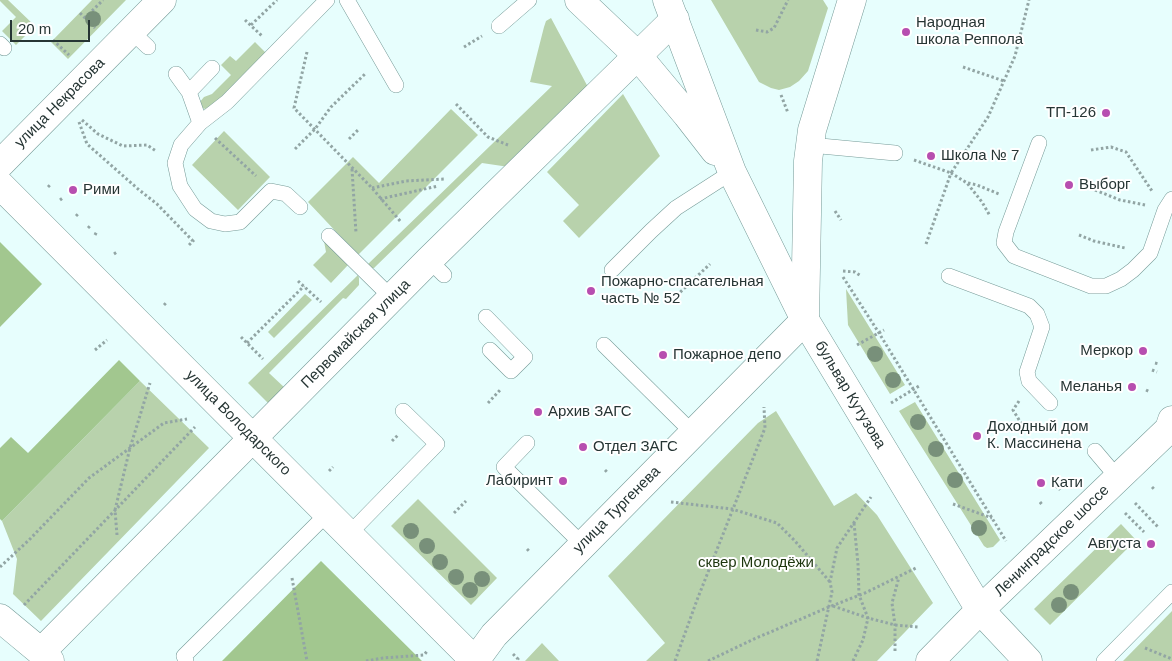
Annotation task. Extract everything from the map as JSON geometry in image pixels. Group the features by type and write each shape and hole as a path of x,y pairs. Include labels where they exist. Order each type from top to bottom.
{"street":[{"name":"улица Некрасова","path":"0,164 139,39 162,0"},
{"name":"бульвар Кутузова","path":"579,0 637,55 732,172"},
{"path":"805,320 808,161 812,130 852,0"},
{"name":"бульвар Кутузова","path":"671,9 732,172 805,320 980,610 1028,661"},
{"name":"Первомайская улица","path":"46,656 253,438 392,298 437,268 637,55 671,9"},
{"name":"улица Володарского","path":"0,185 475,661"},
{"name":"улица Тургенева","path":"475,661 494,635 805,320"},
{"name":"Ленинградское шоссе","path":"930,661 1117,477 1169,429 1172,420"},
{"path":"4,628 46,656"}],"lane":[{"path":"347,0 396,85"},
{"path":"493,30 529,0"},
{"path":"300,207 286,194 270,191 240,222 225,224 211,221 195,209 180,186 175,163 181,145 200,123 227,102 322,5"},
{"path":"189,92 212,68"},
{"path":"176,74 189,92 200,123"},
{"path":"1039,143 1006,232 1004,243 1014,256 1092,286 1106,286 1122,279 1150,253 1169,204"},
{"path":"810,145 895,154"},
{"path":"612,270 676,208 732,172"},
{"path":"329,236 392,298"},
{"path":"949,276 1029,306 1037,314 1042,327 1027,372 1029,381 1050,403"},
{"path":"486,317 525,357 511,371 490,350"},
{"path":"604,345 693,434"},
{"path":"348,534 437,444 403,411"},
{"path":"527,443 504,467 583,545"},
{"path":"1094,451 1117,477"},
{"path":"186,661 184,656 328,513"},
{"path":"1104,661 1172,592"}],"path":[{"path":"86,18 103,0"},
{"path":"251,26 276,0"},
{"path":"756,30 767,32 774,28 788,0"},
{"path":"926,244 951,173 988,118 1015,56 1029,0"},
{"path":"322,5 294,108 372,188 401,222"},
{"path":"80,13 99,32"},
{"path":"464,47 493,30"},
{"path":"53,40 73,59"},
{"path":"295,149 315,129 331,107 381,59"},
{"path":"963,67 1004,81"},
{"path":"456,104 488,137"},
{"path":"175,163 147,145 124,146 98,134 76,115 88,144 157,204 193,241"},
{"path":"200,123 270,191"},
{"path":"349,139 358,130"},
{"path":"1092,150 1111,147 1126,152 1169,204"},
{"path":"895,154 951,173 967,183 992,219"},
{"path":"352,168 358,265"},
{"path":"372,188 406,181 446,179"},
{"path":"967,183 999,194"},
{"path":"380,199 438,186"},
{"path":"1095,190 1120,200"},
{"path":"1079,235 1094,241 1150,253"},
{"path":"673,299 710,264"},
{"path":"843,271 855,272 861,276"},
{"path":"843,277 1006,541"},
{"path":"298,280 321,302"},
{"path":"247,343 304,286"},
{"path":"857,345 884,330"},
{"path":"241,337 263,359"},
{"path":"95,350 107,340"},
{"path":"1155,363 1159,364"},
{"path":"1152,370 1157,372"},
{"path":"118,538 115,510 130,448 150,383"},
{"path":"891,403 919,386"},
{"path":"1146,390 1150,392"},
{"path":"489,394 492,398"},
{"path":"675,661 732,509 765,428 764,407"},
{"path":"0,567 89,478 164,423 187,419"},
{"path":"4,628 20,608 195,426"},
{"path":"329,471 333,467"},
{"path":"1056,486 1060,490"},
{"path":"818,661 830,606 832,592 830,582 837,548 871,497"},
{"path":"454,514 466,501"},
{"path":"671,502 732,509 777,523 830,582"},
{"path":"1040,502 1043,506"},
{"path":"1135,503 1158,527"},
{"path":"954,504 992,518"},
{"path":"1125,513 1144,532"},
{"path":"853,661 863,640 868,618 859,595 854,522"},
{"path":"287,553 307,661"},
{"path":"708,661 916,568"},
{"path":"895,651 895,625 892,603 899,576"},
{"path":"830,606 895,625 918,627"},
{"path":"1144,648 1172,659"},
{"path":"366,661 424,655"}],"green space":[{"path":"0,0 8,0 35,26 16,45 2,31 16,17"},
{"path":"92,0 126,0 68,59 51,42"},
{"path":"711,0 823,0 828,8 808,71 790,87 779,90 759,82"},
{"path":"551,18 589,89 509,167 482,163 374,268 371,268 367,265 552,86 530,82 544,27 546,21"},
{"path":"255,42 267,54 226,96 206,109 201,108 199,103 204,97 212,94 231,75 221,65 230,56 236,61"},
{"path":"623,94 660,156 579,238 563,221 579,205 547,172"},
{"path":"451,109 478,135 358,255 308,202 353,157 379,183"},
{"path":"224,131 270,177 238,210 192,165"},
{"path":"324,241 348,265 331,283 313,265 326,252"},
{"path":"0,242 42,284 0,327"},
{"path":"358,275 359,285 346,299 343,298 269,373 286,389 270,405 248,383"},
{"path":"846,289 905,385 890,394 848,325"},
{"path":"305,294 312,300 274,338 268,332"},
{"path":"119,360 140,381 2,521 0,519 0,448 11,437 28,453"},
{"path":"140,381 209,448 41,621 13,594 17,559 2,521"},
{"path":"915,402 1000,540 993,547 987,548 984,546 899,411"},
{"name":"сквер Молодёжи","path":"776,411 834,506 856,493 877,515 933,603 877,661 646,661 665,643 608,576 758,423"},
{"path":"418,499 497,578 471,605 391,526"},
{"path":"1121,524 1136,540 1050,625 1034,609"},
{"path":"321,561 422,661 222,661"},
{"path":"1172,611 1172,661 1123,661"},
{"path":"542,643 559,661 525,661"}],"place":[{"name":"Народная школа Реппола","path":"906,32"},
{"name":"ТП-126","path":"1106,113"},
{"name":"Школа № 7","path":"931,156"},
{"name":"Выборг","path":"1069,185"},
{"name":"Рими","path":"73,190"},
{"name":"Пожарно-спасательная часть № 52","path":"591,291"},
{"name":"Меркор","path":"1143,351"},
{"name":"Пожарное депо","path":"663,355"},
{"name":"Меланья","path":"1132,387"},
{"name":"Архив ЗАГС","path":"538,412"},
{"name":"Доходный дом К. Массинена","path":"977,436"},
{"name":"Отдел ЗАГС","path":"583,447"},
{"name":"Лабиринт","path":"563,481"},
{"name":"Кати","path":"1041,483"},
{"name":"Августа","path":"1151,544"}]}
